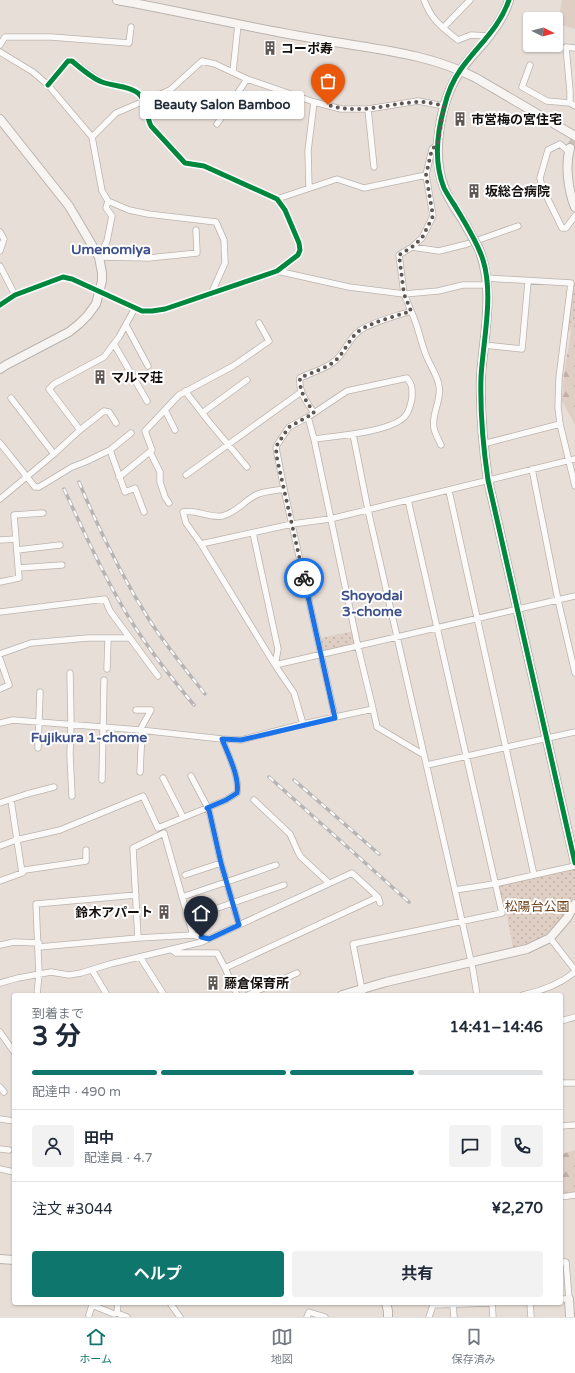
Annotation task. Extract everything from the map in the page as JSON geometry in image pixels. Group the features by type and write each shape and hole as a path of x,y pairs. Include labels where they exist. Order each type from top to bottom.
{"street":[{"path":"117,0 175,10 316,39 428,59 460,70 575,136"},
{"path":"424,0 430,14 443,28 458,40 471,35 489,36"},
{"path":"443,28 470,0"},
{"path":"509,0 504,13 489,36 460,70 444,106 438,144 438,160 444,189 479,249 483,260 487,282 487,305 481,404 483,444 488,480 516,610 575,863"},
{"path":"233,72 238,24"},
{"path":"0,45 5,37 51,37 129,43 131,27"},
{"path":"530,65 522,87 547,101 572,105 566,47 575,48"},
{"path":"0,52 33,72 48,85 92,137 102,191 108,201 129,210 216,222 224,240 226,262 211,294"},
{"path":"92,137 116,113 170,90 202,60 215,64 247,79 314,102 341,109 368,109 418,101 444,106"},
{"path":"0,305 15,295 63,277 72,278 142,311 164,309 278,271 298,255 300,250 300,243 285,210 277,200 204,166 185,163 151,126 149,122 148,110 139,94 122,86 102,82 72,61 68,61 48,85"},
{"path":"217,124 247,79"},
{"path":"309,188 308,151 314,102"},
{"path":"368,109 374,167"},
{"path":"0,119 69,206 99,257 102,273 102,281 96,304 88,315 69,332 0,369"},
{"path":"438,144 432,149 426,175 433,216 422,238 412,247 399,255 404,294 417,324 426,356 439,385 439,400 434,419 434,428 441,445"},
{"path":"575,207 570,189 568,163 570,150 560,144 548,150 540,178 542,187 562,228 566,228 575,216"},
{"path":"277,200 337,179 364,188 426,175"},
{"path":"99,257 107,241 112,216 106,208 108,201"},
{"path":"412,247 439,251 467,244 518,226"},
{"path":"99,257 149,258 197,253 196,230"},
{"path":"0,232 4,239 0,251"},
{"path":"0,266 15,295"},
{"path":"278,271 349,287 404,294 438,291 463,285 487,282 571,283 559,378 558,407 560,424 572,460 575,486"},
{"path":"484,345 522,349 528,282"},
{"path":"80,430 48,389 54,384 104,357 114,344 136,308"},
{"path":"314,413 301,392 299,386 300,378 332,363 338,358 359,332 373,325 411,311"},
{"path":"169,503 165,498 160,482 160,472 150,452 152,450 145,431 173,400 185,391 233,366 269,342 259,323"},
{"path":"126,325 148,366"},
{"path":"114,344 147,401"},
{"path":"314,439 385,428 397,422 406,416 411,401 412,385 407,378 347,391 308,418 289,427 277,445 276,454 335,718"},
{"path":"202,413 247,380"},
{"path":"185,391 248,467"},
{"path":"186,475 301,392"},
{"path":"11,398 54,454"},
{"path":"165,410 175,430"},
{"path":"0,499 104,411 109,412 116,423"},
{"path":"308,418 314,439 330,519 377,727 424,754"},
{"path":"483,444 560,424"},
{"path":"0,443 35,488 72,467 110,450 131,433"},
{"path":"354,434 368,510 427,765 477,993"},
{"path":"110,450 125,492 135,488 144,512"},
{"path":"119,477 150,452"},
{"path":"201,544 292,524 330,519 572,460"},
{"path":"532,469 558,600 575,673"},
{"path":"284,489 257,495 230,513 222,516 202,515 191,510 183,512 186,523 201,544 275,665 294,693 303,724"},
{"path":"449,491 534,875"},
{"path":"408,500 438,628 494,884 502,913 353,944 362,992 471,962 527,949 550,938 567,918 575,904"},
{"path":"0,582 19,578 14,515 42,513"},
{"path":"254,533 278,649 275,665"},
{"path":"0,540 16,539"},
{"path":"17,550 60,545"},
{"path":"19,568 62,565"},
{"path":"275,665 575,596"},
{"path":"0,612 105,599 110,611 158,676"},
{"path":"0,654 31,643 88,638 129,638"},
{"path":"107,669 108,638"},
{"path":"0,659 9,686 0,689"},
{"path":"70,673 72,722 70,725 70,755 72,796"},
{"path":"102,780 104,680"},
{"path":"38,748 40,692"},
{"path":"136,710 151,710 141,730 140,772"},
{"path":"0,723 13,720 141,730 241,740 303,724 373,710"},
{"path":"427,765 575,732"},
{"path":"0,846 16,840 60,830 143,796 158,828 232,797 237,793 238,787 234,770 222,739"},
{"path":"191,776 209,810 221,863 239,925"},
{"path":"163,778 183,817"},
{"path":"0,803 27,794 54,788"},
{"path":"11,800 22,873"},
{"path":"254,800 290,834 301,857 329,883"},
{"path":"138,938 133,848 164,833 193,935"},
{"path":"0,881 22,873 25,870 86,861 86,850"},
{"path":"185,875 221,863"},
{"path":"182,897 227,883 276,865"},
{"path":"455,890 494,884 575,866"},
{"path":"0,982 51,972 69,975 202,942 352,873 378,897 380,903"},
{"path":"212,910 284,884"},
{"path":"37,993 39,945 36,904 136,895"},
{"path":"225,968 378,897"},
{"path":"0,946 14,942 39,945 193,935 209,939"},
{"path":"533,993 556,984 575,971 550,938"},
{"path":"172,950 176,953 217,954 236,993"},
{"path":"140,957 163,993"},
{"path":"92,970 106,993"},
{"path":"252,993 296,973"},
{"path":"563,1020 575,1017"},
{"path":"0,1032 12,1049"},
{"path":"563,1083 575,1083"},
{"path":"0,1119 12,1121"},
{"path":"563,1126 575,1125"},
{"path":"0,1149 9,1150"},
{"path":"0,1169 12,1172"},
{"path":"563,1196 575,1195"},
{"path":"0,1259 12,1260"},
{"path":"563,1262 566,1262 565,1299 570,1317"},
{"path":"89,1315 92,1305 114,1314 117,1313 127,1317"},
{"path":"117,1313 118,1305"},
{"path":"171,1305 180,1317"},
{"path":"386,1305 388,1317"},
{"path":"429,1317 433,1305"},
{"path":"454,1305 454,1317"},
{"path":"492,1305 493,1317"},
{"path":"530,1305 531,1317"},
{"path":"307,1317 309,1312 325,1317"}],"green space":[{"path":"562,0 575,0 575,29 563,25 563,12 560,12"},
{"path":"571,283 575,283 575,322 566,335"},
{"path":"575,291 575,425 562,401 564,373 570,339"},
{"path":"354,631 358,647 321,655 317,639"},
{"name":"松陽台公園","path":"575,866 575,903 550,938 514,952 507,916 494,884"},
{"path":"575,1150 575,1194 563,1196 563,1153"}],"tunnel":[{"path":"570,148 575,139"}],"railway":[{"path":"79,482 112,553 150,621 205,694"},
{"path":"64,489 97,560 125,611 156,657 194,705"},
{"path":"269,777 409,902"},
{"path":"294,780 379,854"}],"cycle path":[{"path":"509,0 500,20 455,78 445,103 438,138 438,158 444,188 474,239 483,260 486,274 488,303 481,377 481,403 482,429 488,480 575,863"},
{"path":"0,305 15,295 63,277 72,279 142,311 165,309 277,271 298,255 300,250 299,243 285,210 277,199 204,166 185,163 151,126 143,99 136,92 99,80 72,61 68,61 48,85"}],"way so far":[{"path":"304,578 276,454 276,448 289,427 308,418 314,413 301,392 299,386 300,378 332,363 338,358 359,332 373,325 411,311 404,294 399,255 412,247 422,238 433,216 426,175 432,149 438,144 444,106 418,101 368,109 341,109 328,105"}],"place":[{"name":"コーポ寿","path":"270,48"},
{"name":"Beauty Salon Bamboo","path":"328,105"},
{"name":"市営梅の宮住宅","path":"460,119"},
{"name":"坂総合病院","path":"474,191"},
{"name":"マルマ荘","path":"100,377"},
{"name":"鈴木アパート","path":"164,912"},
{"name":"藤倉保育所","path":"213,983"}],"district":[{"name":"Umenomiya","path":"111,249"},
{"name":"Shoyodai 3-chome","path":"372,604"},
{"name":"Fujikura 1-chome","path":"89,737"}],"route":[{"path":"201,937 209,939 239,925 221,863 209,810 207,808 226,800 237,793 238,787 234,770 222,739 241,740 303,724 335,718 304,578"}]}
